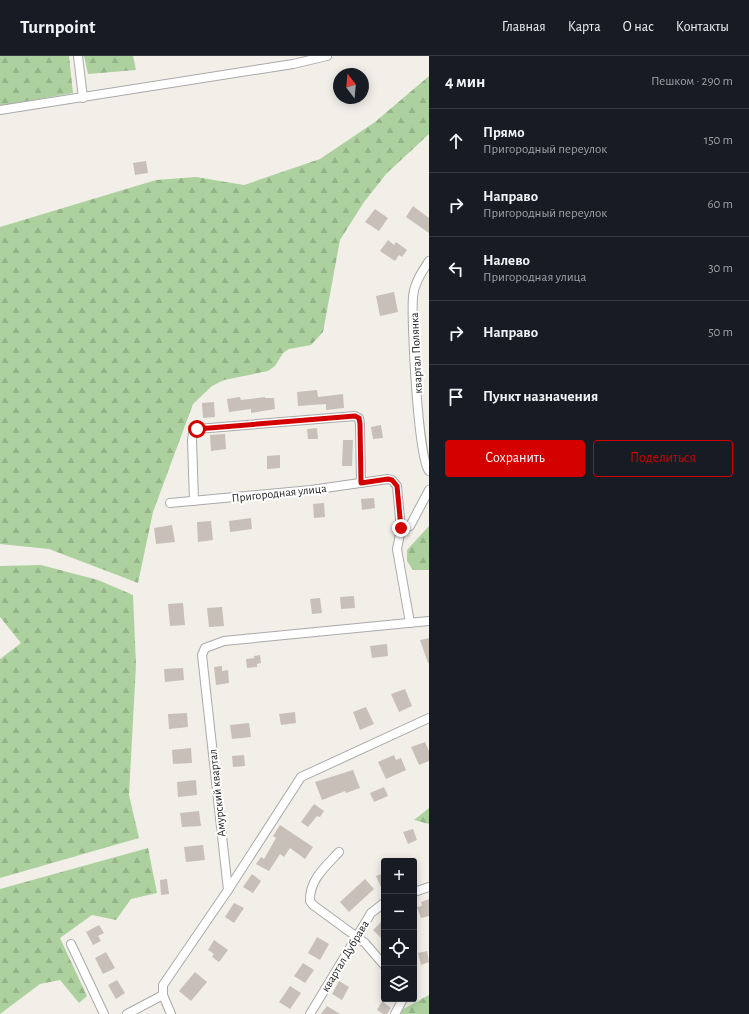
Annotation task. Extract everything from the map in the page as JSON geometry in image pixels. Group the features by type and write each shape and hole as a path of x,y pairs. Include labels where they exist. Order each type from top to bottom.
{"street":[{"path":"78,56 83,98"},
{"path":"0,110 293,64 327,56"},
{"name":"квартал Полянка","path":"429,261 418,280 413,297 415,376 424,457 429,471"},
{"path":"194,501 192,440 193,433 197,429 355,416 359,418 360,424 361,483"},
{"name":"Пригородная улица","path":"170,503 311,490 388,479 392,480 397,486 401,528 397,549 410,623"},
{"path":"410,526 429,490"},
{"name":"Амурский квартал","path":"228,890 202,655 205,648 224,641 429,621"},
{"path":"171,1014 163,995 163,985 228,890 301,777 429,718"},
{"path":"340,852 323,869 312,885 310,901 313,906 371,949 381,961"},
{"path":"417,891 429,886"},
{"name":"квартал Дубрава","path":"310,1014 371,913 381,905"},
{"path":"71,944 104,1014"},
{"path":"127,1014 163,995"},
{"path":"395,1014 401,1002"}],"green space":[{"path":"0,56 69,56 73,93 0,106"},
{"path":"84,56 133,56 136,70 88,74"},
{"path":"429,76 429,134 387,173 364,202 340,240 323,332 311,345 289,349 283,353 275,366 268,371 224,380 212,386 193,404 153,512 138,583 49,549 0,544 0,227 156,180 196,177 244,185 320,159 375,122"},
{"path":"429,526 429,570 413,570 407,561 407,550"},
{"path":"41,565 98,580 133,595 136,665 129,795 139,838 0,878 0,659 21,643 0,617 0,566"},
{"path":"429,808 429,824 414,820"},
{"path":"148,848 157,893 131,899 116,920 92,915 60,938 87,996 79,1003 60,980 40,984 0,1014 0,889"},
{"path":"429,995 429,1014 396,1014 396,1013"}],"building":[{"path":"146,161 148,173 135,175 133,163"},
{"path":"413,206 429,218 429,233 406,217"},
{"path":"375,209 388,218 379,231 365,222"},
{"path":"388,240 394,245 396,242 407,250 402,257 399,255 395,261 380,251"},
{"path":"394,292 398,312 380,316 376,296"},
{"path":"317,390 318,397 343,394 344,408 326,410 326,404 298,406 297,392"},
{"path":"240,397 241,400 265,397 274,398 275,409 251,413 251,409 229,412 227,399"},
{"path":"214,402 215,417 203,418 202,403"},
{"path":"381,425 383,438 373,439 371,427"},
{"path":"317,428 318,439 308,439 307,429"},
{"path":"225,434 226,449 211,451 210,435"},
{"path":"343,440 353,440 352,466 342,466"},
{"path":"280,455 280,468 267,469 267,456"},
{"path":"374,498 375,508 362,510 361,499"},
{"path":"324,503 325,517 314,518 313,504"},
{"path":"251,518 252,529 230,532 229,521"},
{"path":"211,521 213,540 198,542 197,522"},
{"path":"172,525 175,542 156,544 154,528"},
{"path":"354,596 355,608 341,609 340,597"},
{"path":"320,598 322,613 312,614 310,599"},
{"path":"183,603 185,625 170,626 168,604"},
{"path":"222,607 224,626 209,627 207,608"},
{"path":"429,638 429,663 428,663 420,640"},
{"path":"387,644 388,656 372,658 370,646"},
{"path":"260,655 261,663 257,664 257,667 247,668 246,659 254,658 254,656"},
{"path":"222,666 222,671 228,670 229,683 216,685 214,667"},
{"path":"183,668 184,680 165,682 164,669"},
{"path":"405,689 412,706 399,712 391,694"},
{"path":"366,707 374,724 360,730 353,712"},
{"path":"295,712 296,723 281,725 279,714"},
{"path":"187,713 188,727 169,729 168,714"},
{"path":"249,723 251,737 232,739 230,725"},
{"path":"425,742 429,751 429,761 419,765 411,747"},
{"path":"191,748 192,763 173,764 172,750"},
{"path":"244,755 245,766 233,767 232,756"},
{"path":"394,755 396,760 401,758 406,770 386,779 378,762"},
{"path":"353,770 360,788 346,793 345,791 322,800 315,782"},
{"path":"196,780 197,795 178,797 177,782"},
{"path":"384,787 388,796 374,802 370,793"},
{"path":"314,804 324,811 320,817 317,816 308,827 301,822"},
{"path":"199,811 201,826 182,827 180,813"},
{"path":"280,825 313,847 305,859 290,848 284,857 280,854 269,871 256,864 261,857 264,859 276,838 273,836"},
{"path":"413,829 417,840 408,844 403,832"},
{"path":"203,845 205,860 186,862 184,847"},
{"path":"252,874 261,881 253,893 243,887"},
{"path":"381,874 381,887 376,876"},
{"path":"167,879 169,894 161,895 160,880"},
{"path":"365,879 374,889 349,912 340,902"},
{"path":"429,899 429,916 421,918 417,907 422,906 421,902"},
{"path":"234,903 244,908 234,923 225,917"},
{"path":"381,922 381,938 373,930"},
{"path":"99,925 104,933 98,936 101,941 93,945 86,932"},
{"path":"317,937 329,944 320,960 308,953"},
{"path":"214,940 228,950 219,962 212,957 214,954 208,950"},
{"path":"427,951 429,962 421,965 418,953"},
{"path":"106,952 115,968 103,974 95,958"},
{"path":"303,963 314,970 305,983 294,976"},
{"path":"195,972 207,982 191,1001 179,991"},
{"path":"117,980 125,993 116,999 108,985"},
{"path":"339,981 349,987 342,1000 332,994"},
{"path":"290,986 301,993 290,1009 279,1002"},
{"path":"381,1002 391,1008 387,1014 383,1014 377,1010"},
{"path":"327,1006 340,1014 321,1014"}],"route":[{"path":"197,429 355,416 359,418 360,424 361,483 388,479 392,480 397,486 401,528"}]}
